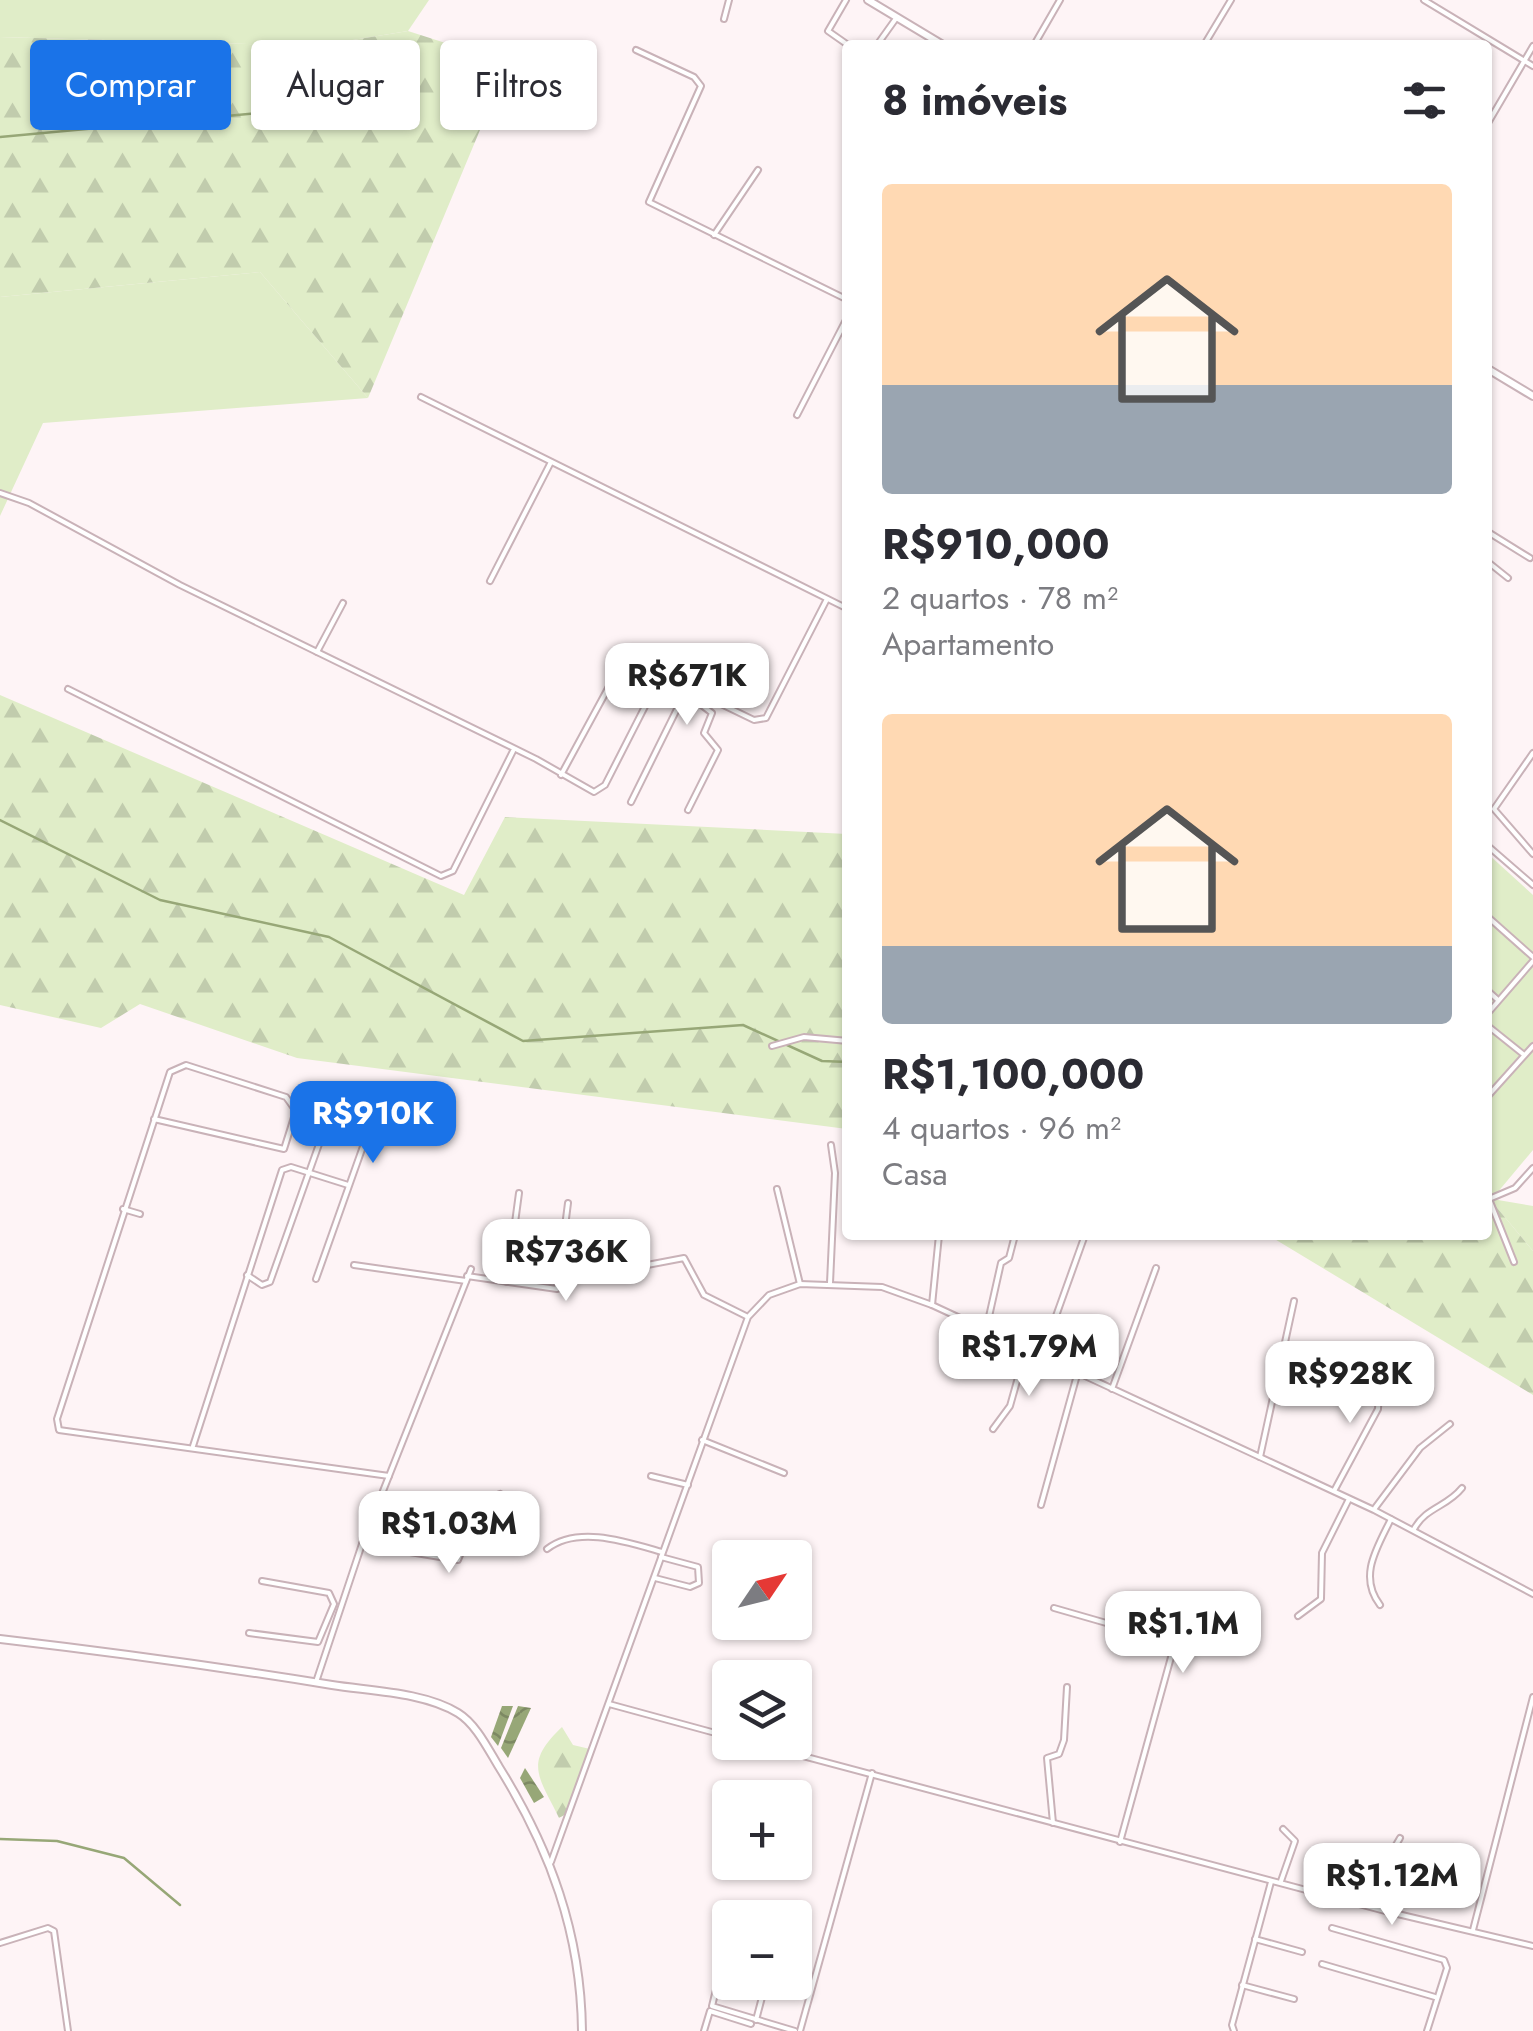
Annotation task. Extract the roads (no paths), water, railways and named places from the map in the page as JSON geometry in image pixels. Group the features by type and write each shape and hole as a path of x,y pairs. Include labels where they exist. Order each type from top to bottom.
{"street":[{"path":"724,19 729,0"},
{"path":"842,41 828,32 846,0"},
{"path":"868,0 935,40"},
{"path":"1037,40 1060,0"},
{"path":"1207,40 1231,0"},
{"path":"1424,0 1490,40"},
{"path":"880,40 896,17"},
{"path":"1492,41 1533,66"},
{"path":"1492,115 1533,46"},
{"path":"636,50 694,77 701,86 649,202 842,297"},
{"path":"714,235 758,170"},
{"path":"797,415 842,328"},
{"path":"1492,371 1533,396"},
{"path":"421,397 842,606"},
{"path":"490,581 551,462"},
{"path":"0,493 29,503 180,586 591,791 600,790 661,675 756,720 766,718 827,599"},
{"path":"1492,534 1530,558"},
{"path":"1492,565 1508,578"},
{"path":"317,652 343,603"},
{"path":"561,774 618,668"},
{"path":"68,689 441,876 452,871 513,750"},
{"path":"632,802 686,698 697,700 712,713"},
{"path":"688,810 718,750 704,733 717,699"},
{"path":"1533,753 1494,809 1533,854"},
{"path":"1492,849 1533,885"},
{"path":"1492,921 1533,959 1492,1008"},
{"path":"1492,995 1498,1000"},
{"path":"1492,1029 1525,1056"},
{"path":"772,1046 804,1037 842,1040"},
{"path":"1492,1092 1533,1046"},
{"path":"154,1119 284,1149 296,1111 286,1098 182,1065 170,1072 154,1119 124,1208 57,1426 64,1434 192,1447 388,1476"},
{"path":"247,1276 260,1284 270,1282 334,1102"},
{"path":"316,1278 372,1121"},
{"path":"830,1283 835,1173 832,1146"},
{"path":"192,1447 282,1170 289,1166 348,1186"},
{"path":"1492,1197 1516,1188 1533,1168"},
{"path":"777,1189 800,1284"},
{"path":"507,1282 520,1193"},
{"path":"354,1265 557,1289 568,1202"},
{"path":"124,1208 140,1214"},
{"path":"1492,1209 1514,1262"},
{"path":"932,1304 938,1240"},
{"path":"986,1330 1001,1263 1009,1258 1014,1240"},
{"path":"1042,1356 1083,1240"},
{"path":"621,1270 684,1258 704,1296 748,1317"},
{"path":"316,1682 362,1544 471,1268"},
{"path":"1112,1389 1156,1268"},
{"path":"551,1862 748,1317 769,1295 800,1284 895,1290 932,1304 1374,1510 1533,1594"},
{"path":"1260,1457 1294,1301"},
{"path":"994,1429 1010,1406 1026,1349"},
{"path":"1333,1492 1378,1409 1380,1372"},
{"path":"1041,1505 1077,1374"},
{"path":"1374,1510 1420,1448 1450,1424"},
{"path":"702,1440 784,1474"},
{"path":"651,1476 688,1485"},
{"path":"1414,1530 1424,1512 1451,1499 1462,1488"},
{"path":"362,1544 458,1560 482,1501 500,1494"},
{"path":"1298,1616 1321,1599 1322,1553 1349,1499"},
{"path":"1380,1605 1371,1594 1368,1576 1392,1519"},
{"path":"547,1549 578,1536 662,1554 698,1567 699,1584 690,1588 654,1578"},
{"path":"249,1633 312,1644 322,1636 334,1604 329,1593 262,1581"},
{"path":"1054,1608 1162,1640 1173,1650 1120,1842"},
{"path":"328,1619 336,1621"},
{"path":"0,1639 316,1682 429,1702 459,1713 485,1743 551,1862 574,1944 582,2031"},
{"path":"1054,1823 1047,1761 1059,1754 1064,1740 1067,1687"},
{"path":"1473,1930 1533,1697"},
{"path":"608,1704 712,1731"},
{"path":"812,1758 1376,1908 1533,1943"},
{"path":"704,2031 710,2011 797,2031 872,1773"},
{"path":"1280,1883 1295,1841 1283,1829"},
{"path":"1376,1908 1385,1864 1400,1838"},
{"path":"1234,2031 1242,1985 1271,1881"},
{"path":"0,1943 48,1928 54,1931 68,2031"},
{"path":"1332,1928 1444,1960 1447,1968 1427,2031"},
{"path":"1255,1940 1302,1952"},
{"path":"1322,1964 1436,1997"},
{"path":"1242,1985 1294,1999"},
{"path":"712,2000 711,2004 753,2022"},
{"path":"753,2022 760,2000"}],"water":[{"path":"502,1706 513,1706 498,1746 491,1737"},
{"path":"518,1706 531,1708 508,1758 501,1748"},
{"path":"525,1768 544,1797 534,1803 520,1778"}],"waterway":[{"path":"0,137 251,114"},
{"path":"0,820 160,900 329,937 523,1041 743,1025 822,1061 842,1062"},
{"path":"0,1839 57,1841 124,1858 180,1905"}]}
